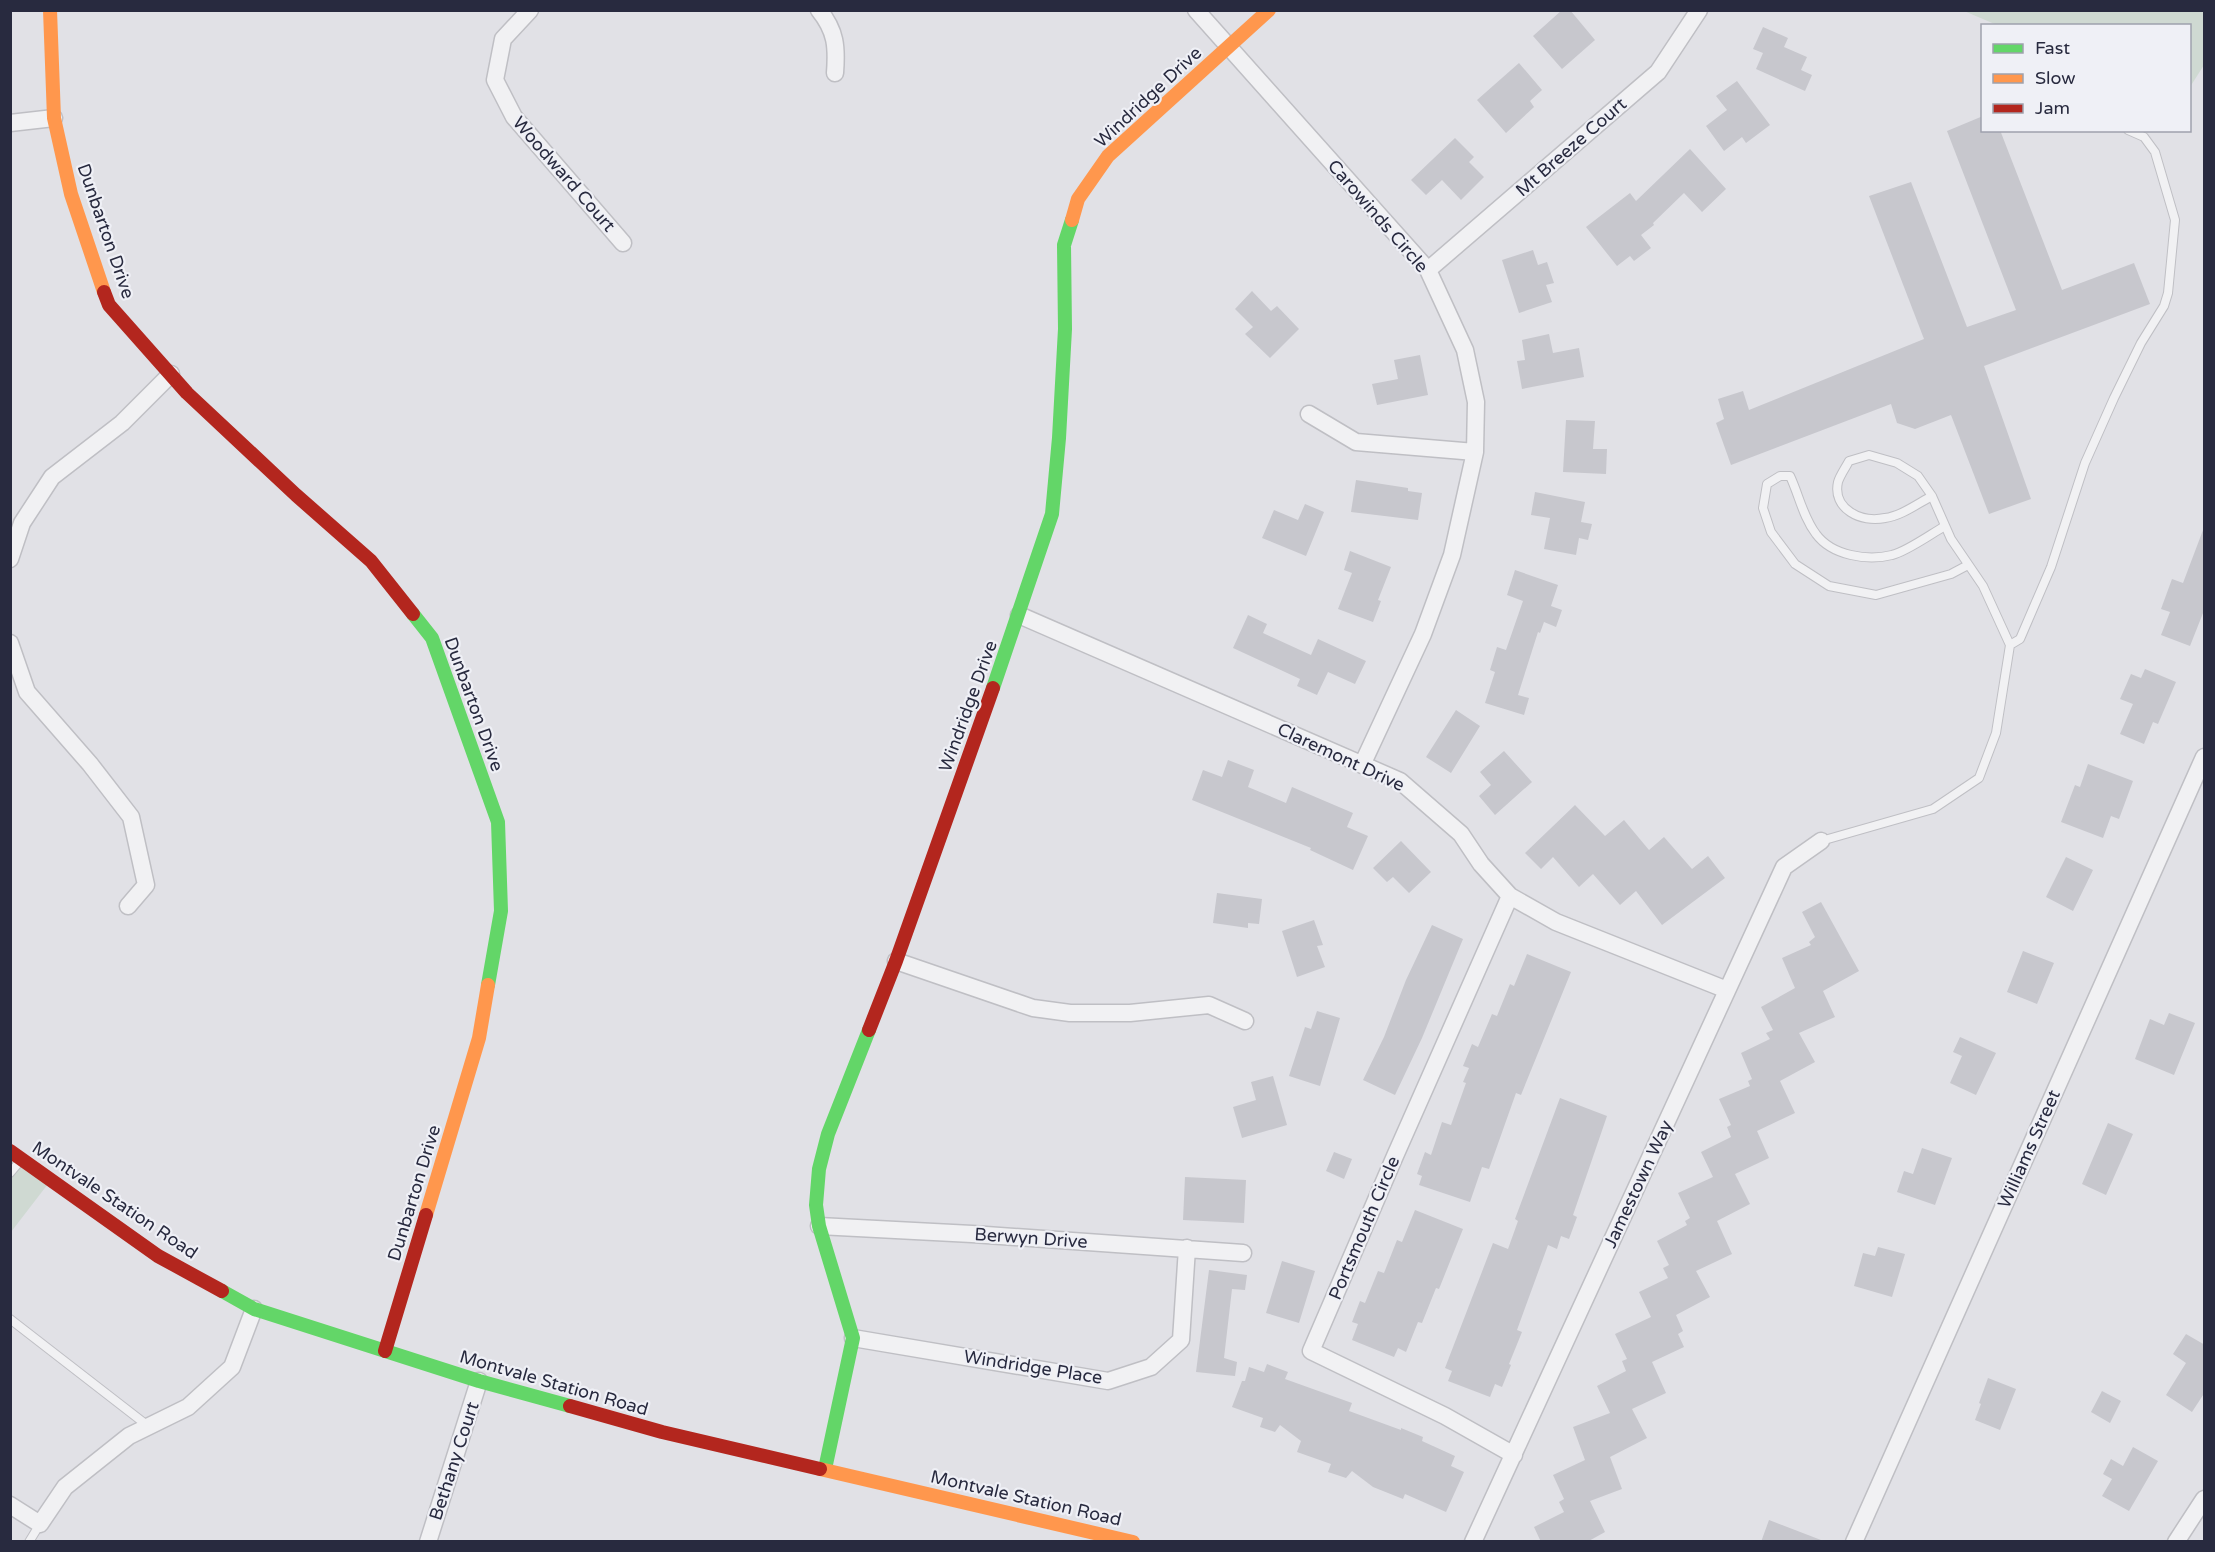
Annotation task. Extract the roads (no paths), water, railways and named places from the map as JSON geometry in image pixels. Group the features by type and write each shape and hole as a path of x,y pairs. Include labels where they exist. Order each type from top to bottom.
{"street":[{"name":"Dunbarton Drive","path":"50,10 54,118 71,194 109,305 187,393 371,561 432,638 498,822 501,911 479,1038 385,1351"},
{"name":"Woodward Court","path":"530,10 503,39 495,80 514,117 623,243"},
{"path":"819,10 829,22 837,48 835,73"},
{"name":"Carowinds Circle","path":"1196,10 1428,270 1465,350 1476,402 1475,452 1452,555 1423,634 1362,765"},
{"name":"Windridge Drive","path":"825,1469 853,1338 819,1226 816,1205 819,1169 828,1134 896,961 1019,615 1052,514 1065,329 1064,245 1078,199 1108,156 1269,10"},
{"name":"Mt Breeze Court","path":"1428,270 1659,72 1699,10"},
{"path":"10,123 54,118"},
{"path":"10,560 22,523 52,477 122,423 171,375"},
{"path":"1309,414 1356,442 1475,452"},
{"name":"Claremont Drive","path":"1019,615 1400,780 1461,834 1481,864 1510,896 1556,922 1727,990"},
{"path":"10,643 27,692 90,764 131,817 146,885 128,906"},
{"name":"Williams Street","path":"1854,1542 2205,757"},
{"name":"Jamestown Way","path":"1473,1542 1784,867 1821,841"},
{"name":"Portsmouth Circle","path":"1510,896 1311,1351 1445,1416 1514,1455"},
{"path":"896,961 1033,1008 1070,1013 1131,1013 1209,1005 1245,1021"},
{"name":"Montvale Station Road","path":"16,1155 158,1256 254,1309 479,1381 662,1432 1132,1542"},
{"name":"Berwyn Drive","path":"819,1226 1243,1253"},
{"name":"Windridge Place","path":"853,1338 1108,1381 1151,1367 1181,1340 1187,1248"},
{"path":"10,1505 40,1524 65,1487 129,1436 188,1407 232,1367 254,1309"},
{"name":"Bethany Court","path":"428,1542 479,1381"},
{"path":"2175,1542 2205,1499"}],"lane":[{"path":"2010,645 2020,639 2051,567 2085,462 2141,343 2164,306 2168,293 2175,220 2155,152 2144,137 2133,132"},
{"path":"1821,841 1933,809 1979,778 1996,733 2010,645 1983,586 1951,539 1932,496 1918,476 1897,463 1869,455 1849,461 1839,480 1838,494 1843,507 1862,518 1874,520 1887,518 1932,496"},
{"path":"1945,526 1894,555 1862,558 1826,546 1817,535 1801,505 1790,476 1780,476 1767,484 1763,508 1771,532 1796,564 1829,586 1876,595 1951,573 1968,565"},
{"path":"10,1173 16,1155"},
{"path":"10,1319 148,1426"},
{"path":"29,1542 40,1524"}]}
